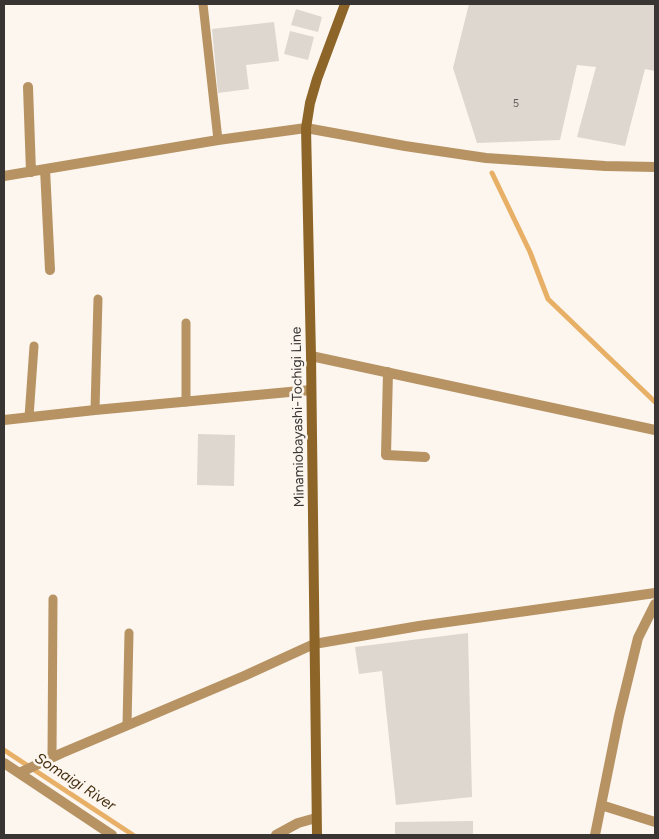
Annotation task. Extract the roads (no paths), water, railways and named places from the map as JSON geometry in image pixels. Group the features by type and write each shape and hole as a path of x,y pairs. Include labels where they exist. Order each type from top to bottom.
{"main road":[{"name":"Minamiobayashi-Tochigi Line","path":"317,835 312,390 306,128 310,103 317,79 345,4"}],"street":[{"path":"28,87 31,172"},
{"path":"4,176 218,140 306,128 486,158 605,166 655,167"},
{"path":"45,169 50,270"},
{"path":"311,356 655,430"},
{"path":"388,372 386,455 425,457"},
{"path":"4,420 312,390"},
{"path":"19,774 314,644 419,626 655,593"},
{"path":"595,835 619,716 638,638 655,604"},
{"path":"4,763 112,835"},
{"path":"601,805 655,822"},
{"path":"276,835 298,824 316,818"}],"lane":[{"path":"203,4 218,140"},
{"path":"95,410 98,299"},
{"path":"186,323 186,402"},
{"path":"30,417 34,346"},
{"path":"52,758 54,599"},
{"path":"127,725 129,633"}],"waterway":[{"path":"492,173 530,252 548,299 655,402"},
{"name":"Somaigi River","path":"4,750 133,835"}]}
